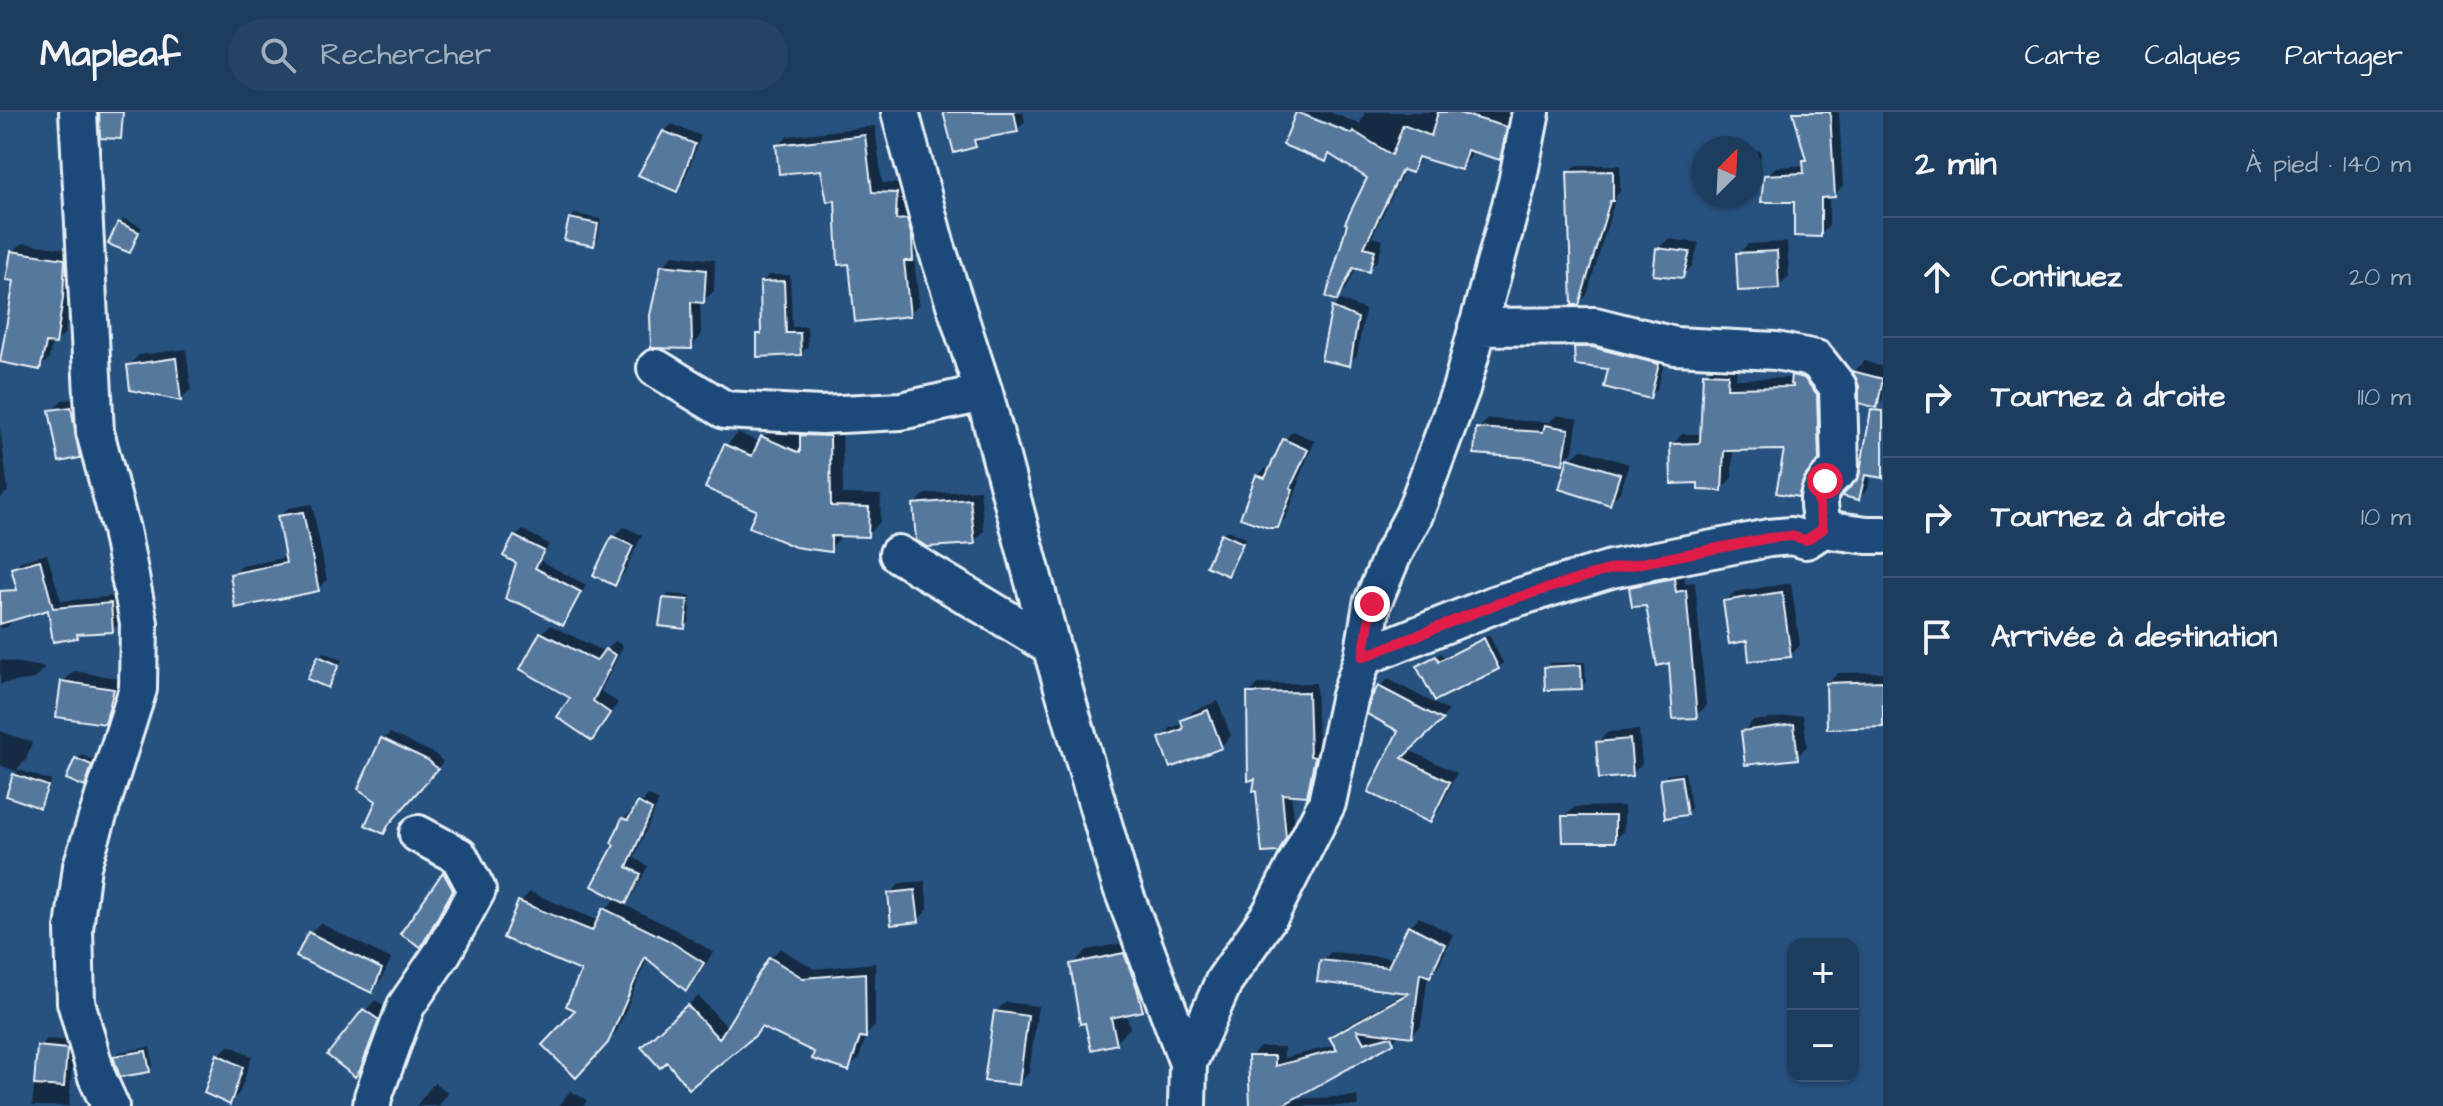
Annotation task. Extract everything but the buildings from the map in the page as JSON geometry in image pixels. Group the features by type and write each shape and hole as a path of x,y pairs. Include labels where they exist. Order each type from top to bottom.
{"street":[{"path":"78,112 95,432 121,530 139,623 138,689 82,866 74,929 76,1002 97,1077 110,1106"},
{"path":"900,112 936,246 984,393 1051,646 1120,882 1188,1063 1187,1106"},
{"path":"1188,1063 1224,981 1271,913 1327,803 1349,699 1363,657 1372,604 1414,515 1461,389 1517,183 1531,112"},
{"path":"1477,327 1595,326 1675,346 1776,351 1816,359 1838,387 1840,469 1825,481 1818,500 1823,529"},
{"path":"656,368 725,410 821,415 901,411 984,393"},
{"path":"1363,657 1496,604 1611,569 1769,538 1791,536 1806,540 1823,529 1883,535"},
{"path":"898,554 1051,646"},
{"path":"372,1106 406,1006 443,952 477,890 459,856 418,834"}],"route":[{"path":"1372,604 1363,657 1496,604 1611,569 1769,538 1791,536 1806,540 1823,529 1818,500 1825,481"}]}
